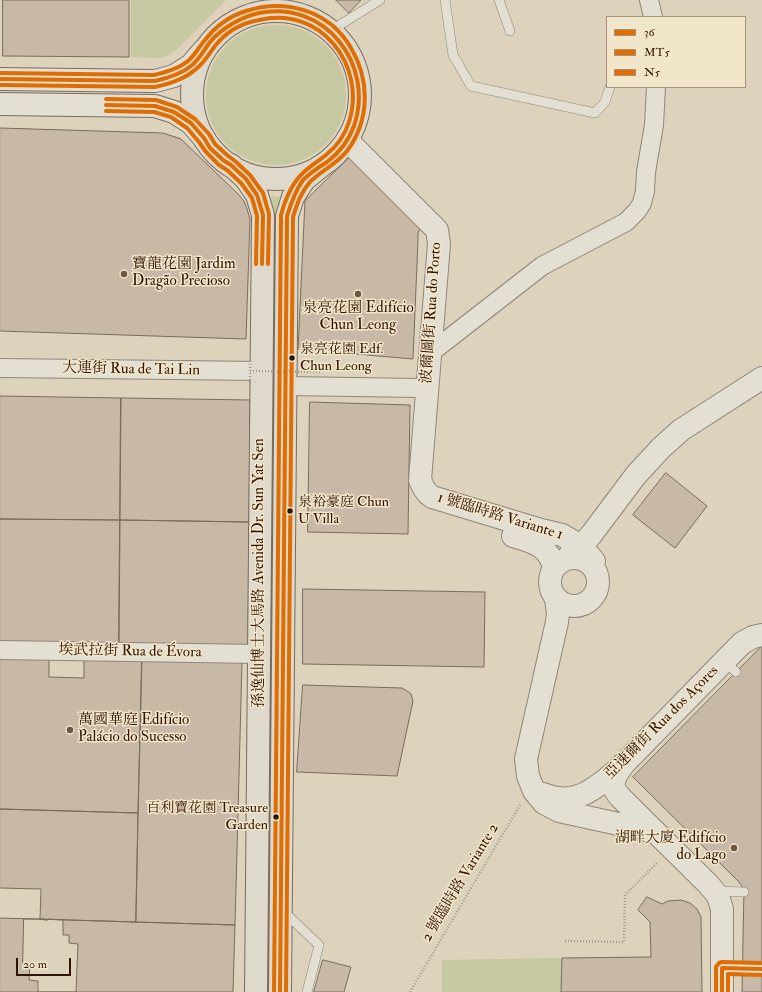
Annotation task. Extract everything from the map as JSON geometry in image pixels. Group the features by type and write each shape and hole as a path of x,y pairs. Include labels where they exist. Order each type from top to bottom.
{"main road":[{"path":"235,22 250,9 256,0"},
{"path":"299,0 308,13 326,29"},
{"path":"320,167 304,174 287,178 270,179 253,176 237,169 223,160 210,148 201,133 195,117 192,100 196,66 204,50 215,36 229,25 260,12 280,11 298,14 314,20 326,29"},
{"name":"孫逸仙博士大馬路 Avenida Dr. Sun Yat Sen","path":"280,992 287,216 292,197 304,180 334,156 345,144 353,128 358,112 360,93 357,75 351,58 342,43 326,29"},
{"name":"孫逸仙博士大馬路 Avenida Dr. Sun Yat Sen","path":"231,165 246,179 257,195 263,215 253,371 259,654 256,992"}],"street":[{"path":"649,0 653,16"},
{"path":"0,79 155,81 174,76 192,65 204,50"},
{"path":"430,354 542,266 626,222 637,211 642,203 645,191 646,172 654,125 656,88"},
{"path":"0,104 155,106 174,112 191,123 204,138"},
{"path":"347,140 425,218"},
{"name":"波爾圖街 Rua do Porto","path":"423,489 420,480 439,244 437,230 425,218"},
{"name":"波爾圖街 Rua do Porto","path":"415,460 432,246 430,233 425,218"},
{"name":"大連街 Rua de Tai Lin","path":"0,368 253,371"},
{"path":"583,552 636,475 662,448 681,430 762,378"},
{"path":"285,386 420,388"},
{"name":"1 號臨時路 Variante 1","path":"415,460 414,492 418,501 423,506 533,542 548,552 552,561 583,552"},
{"name":"1 號臨時路 Variante 1","path":"423,489 432,496 541,530 584,538 583,552 598,580 597,589 594,596 588,602 580,606 569,616 552,646"},
{"name":"1 號臨時路 Variante 1","path":"583,552 551,574 549,580 552,594 556,599 558,613 526,760 528,776 533,788 544,803 559,811 655,832"},
{"path":"556,599 563,604 580,606"},
{"name":"亞速爾街 Rua dos Açores","path":"533,788 552,798 568,799 586,793 630,758 730,667 742,643 753,636 762,635"},
{"name":"埃武拉街 Rua de Évora","path":"0,650 259,654"},
{"path":"630,758 618,771 614,780 615,790 621,798 719,894 722,909 722,992"}],"lane":[{"path":"326,29 380,0"},
{"path":"445,0 453,55 471,86 595,113 605,102 610,88"},
{"path":"499,0 510,31"},
{"path":"719,894 744,892"},
{"path":"281,909 319,945 307,992"},
{"path":"722,968 762,969"}],"path":[{"path":"253,371 321,372"},
{"name":"2 號臨時路 Variante 2","path":"410,992 533,788"},
{"path":"565,942 624,942 625,895 672,848"}],"green space":[{"path":"131,0 226,0 177,49 165,57 158,58 131,57"},
{"path":"283,25 303,30 315,36 326,45 335,56 341,68 345,81 345,109 341,122 335,134 326,145 315,154 303,160 290,164 269,165 249,160 237,154 226,145 217,134 207,109 206,88 211,68 217,56 226,45 237,36 262,26"},
{"path":"271,196 282,197 274,992 263,992"},
{"path":"562,958 561,992 442,992 442,960"}],"building":[{"path":"3,0 129,0 129,57 3,56"},
{"path":"336,0 361,0 349,13"},
{"name":"寶龍花園 Jardim Dragão Precioso","path":"0,128 163,133 181,139 238,194 244,201 247,209 250,219 246,339 0,331"},
{"name":"泉亮花園 Edifício Chun Leong","path":"350,157 420,228 418,233 413,359 298,349 305,201"},
{"path":"0,396 121,398 120,520 0,519"},
{"path":"121,398 250,400 249,522 120,520"},
{"name":"泉裕豪庭 Chun U Villa","path":"310,402 410,405 408,534 308,532"},
{"path":"666,473 707,506 675,548 633,515"},
{"path":"0,519 120,520 119,647 0,645"},
{"path":"120,520 249,522 248,649 119,647"},
{"path":"303,589 485,592 484,667 303,664"},
{"name":"湖畔大廈 Edifício do Lago","path":"762,646 762,992 742,992 744,889 738,881 633,777"},
{"name":"萬國華庭 Edifício Palácio do Sucesso","path":"0,656 49,657 49,677 84,678 84,657 142,659 138,813 0,809"},
{"name":"百利寶花園 Treasure Garden","path":"142,659 242,662 235,925 136,922"},
{"path":"303,685 402,688 411,694 413,701 397,776 297,772"},
{"path":"0,809 138,813 136,922 40,919 41,889 0,888"},
{"path":"647,897 662,904 668,901 681,900 690,903 697,909 701,917 702,992 561,992 562,958 651,957 650,922 638,910"},
{"path":"0,918 235,925 233,992 0,992"},
{"path":"24,919 63,920 63,935 69,935 69,943 78,944 76,992 38,992 38,981 29,980 30,964 23,964"},
{"path":"323,960 351,967 344,992 314,992"}],"transit line":[{"name":"N5","path":"0,73 154,75 176,68 188,61 209,35 223,22 246,11 269,6 291,7 313,13 332,25 343,36 349,45 362,73 365,100 360,126 355,139 343,156 310,182 300,198 293,217 286,992"},
{"name":"36","path":"0,79 155,81 165,79 194,64 210,42 220,32 245,17 259,13 283,12 305,16 324,27 339,41 351,60 357,80 359,103 354,126 343,146 336,155 303,180 300,184 295,193 287,216 280,992"},
{"name":"MT5","path":"0,85 160,86 177,81 192,73 202,64 219,41 229,32 253,21 281,18 301,22 319,31 334,44 345,61 351,80 353,101 349,122 345,131 331,151 306,170 295,182 281,215 274,992"},
{"name":"N5","path":"106,99 156,100 177,107 195,119 209,134 215,144 250,175 263,193 269,214 268,264"},
{"name":"36","path":"106,105 155,106 174,112 191,123 204,138 210,148 246,179 257,195 263,215 262,264"},
{"name":"MT5","path":"106,111 154,112 171,117 187,128 206,152 241,183 252,198 257,216 256,264"},
{"name":"N5","path":"716,992 716,967 719,963 762,963"},
{"name":"36","path":"722,992 722,968 762,969"},
{"name":"MT5","path":"728,992 728,974 762,975"}],"place":[{"name":"寶龍花園 Jardim Dragão Precioso","path":"124,274"},
{"name":"泉亮花園 Edifício Chun Leong","path":"358,294"},
{"name":"泉亮花園 Edf. Chun Leong","path":"292,358"},
{"name":"泉裕豪庭 Chun U Villa","path":"290,511"},
{"name":"萬國華庭 Edifício Palácio do Sucesso","path":"70,730"},
{"name":"百利寶花園 Treasure Garden","path":"276,817"},
{"name":"湖畔大廈 Edifício do Lago","path":"734,848"}]}
